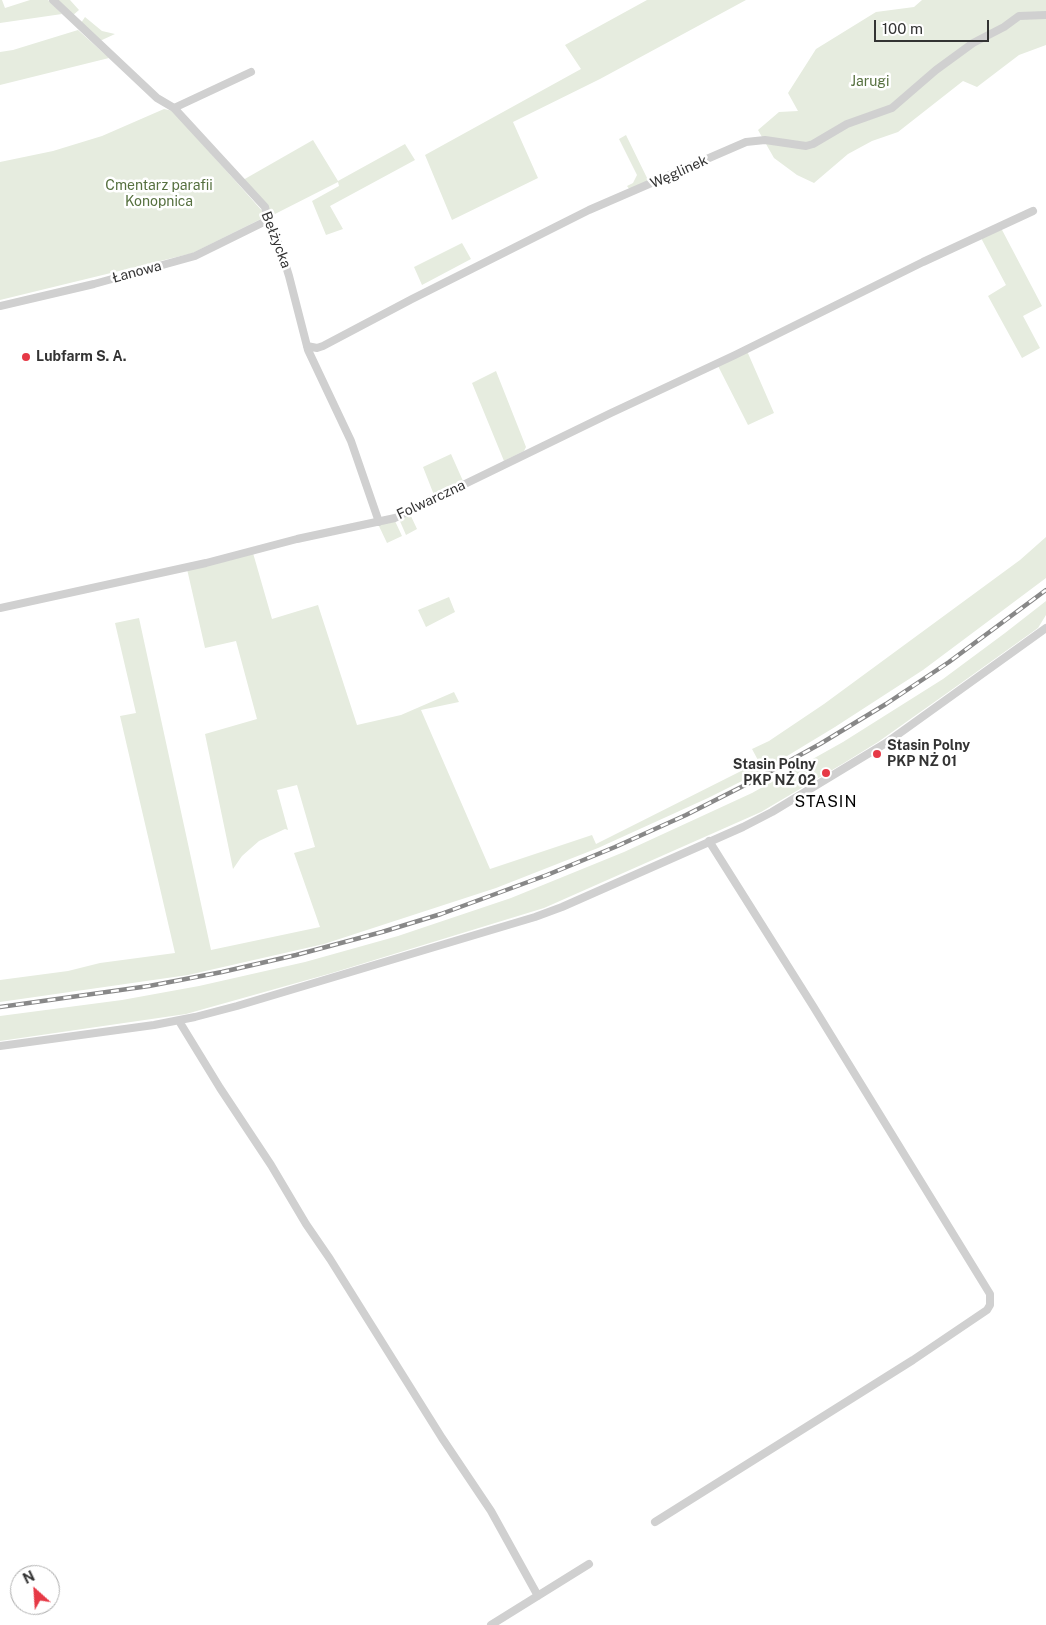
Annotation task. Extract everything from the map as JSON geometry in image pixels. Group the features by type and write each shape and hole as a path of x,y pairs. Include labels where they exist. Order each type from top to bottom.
{"street":[{"name":"Bełżycka","path":"53,0 157,98 174,108 264,207 281,250 307,346 351,442 380,522"},
{"name":"Węglinek","path":"307,346 317,348 323,346 589,210 746,142 765,140 806,146 813,144 847,124 892,108 936,70 973,43 1004,27 1019,16 1046,15"},
{"path":"174,108 250,72"},
{"name":"Folwarczna","path":"0,608 192,566 297,539 395,518 778,334 923,262 1033,211"},
{"name":"Łanowa","path":"0,306 94,284 195,256 268,220"},
{"path":"0,1046 179,1021 237,1006 535,917 597,892 760,820 886,743 1046,628"},
{"path":"655,1522 913,1360 988,1310 990,1305 990,1294 710,841"},
{"path":"179,1021 271,1165 306,1224 490,1511 538,1596"},
{"path":"491,1625 589,1564"}],"green space":[{"path":"0,0 2,0 5,8 30,0 48,0 62,14 0,23"},
{"path":"56,0 70,0 79,10 72,16"},
{"path":"647,0 746,0 600,79 513,122 538,178 452,220 425,155 581,69 565,45"},
{"name":"Jarugi","path":"922,0 1046,0 1046,45 1019,55 977,87 963,81 898,132 872,141 848,154 814,183 797,175 774,158 758,130 779,112 798,111 788,93 816,49 876,12 914,7"},
{"path":"85,17 102,31 115,34 99,40 81,23"},
{"path":"78,30 109,58 0,85 0,52 13,50"},
{"name":"Cmentarz parafii Konopnica","path":"164,109 173,111 264,213 263,218 193,253 0,300 0,162 53,151 102,136"},
{"path":"626,135 649,182 630,190 627,186 633,183 637,175 619,139"},
{"path":"313,140 338,181 405,144 415,160 330,206 343,229 326,235 312,201 339,186 338,182 271,216 243,180"},
{"path":"1001,228 1042,306 1023,316 1040,348 1022,358 988,296 1006,285 981,238"},
{"path":"462,243 471,259 422,285 414,267"},
{"path":"747,351 774,413 748,425 717,364"},
{"path":"496,371 526,447 524,451 504,461 472,383"},
{"path":"451,454 463,481 434,495 423,467"},
{"path":"410,514 417,529 406,535 399,519"},
{"path":"395,521 402,536 387,543 378,524"},
{"path":"1046,537 1046,578 923,670 764,770 708,798 598,848 496,888 324,944 188,975 0,1002 0,980 68,971 100,963 175,953 120,716 136,713 115,623 139,618 211,950 320,927 294,853 315,847 297,785 277,790 288,830 285,829 259,841 242,856 233,869 205,734 257,719 236,641 205,648 187,569 253,553 272,619 318,605 357,725 401,715 454,692 459,702 421,710 490,869 592,835 596,844 759,762 752,749 769,741 824,704 1020,560"},
{"path":"449,597 455,612 426,627 418,610"},
{"path":"1046,601 1046,615 1038,628 878,742 844,763 761,812 544,908 332,973 186,1014 0,1041 0,1016 122,1000 199,986 305,962 398,936 511,898 624,852 752,793 843,742 943,679"}],"railway":[{"path":"0,1007 149,986 296,955 441,914 547,875 686,815 820,744 886,704 949,662 1046,590"}],"place":[{"name":"Lubfarm S. A.","path":"26,357"},
{"name":"Stasin Polny PKP NŻ 01","path":"877,754"},
{"name":"Stasin Polny PKP NŻ 02","path":"826,773"}],"district":[{"name":"STASIN","path":"826,802"}]}
